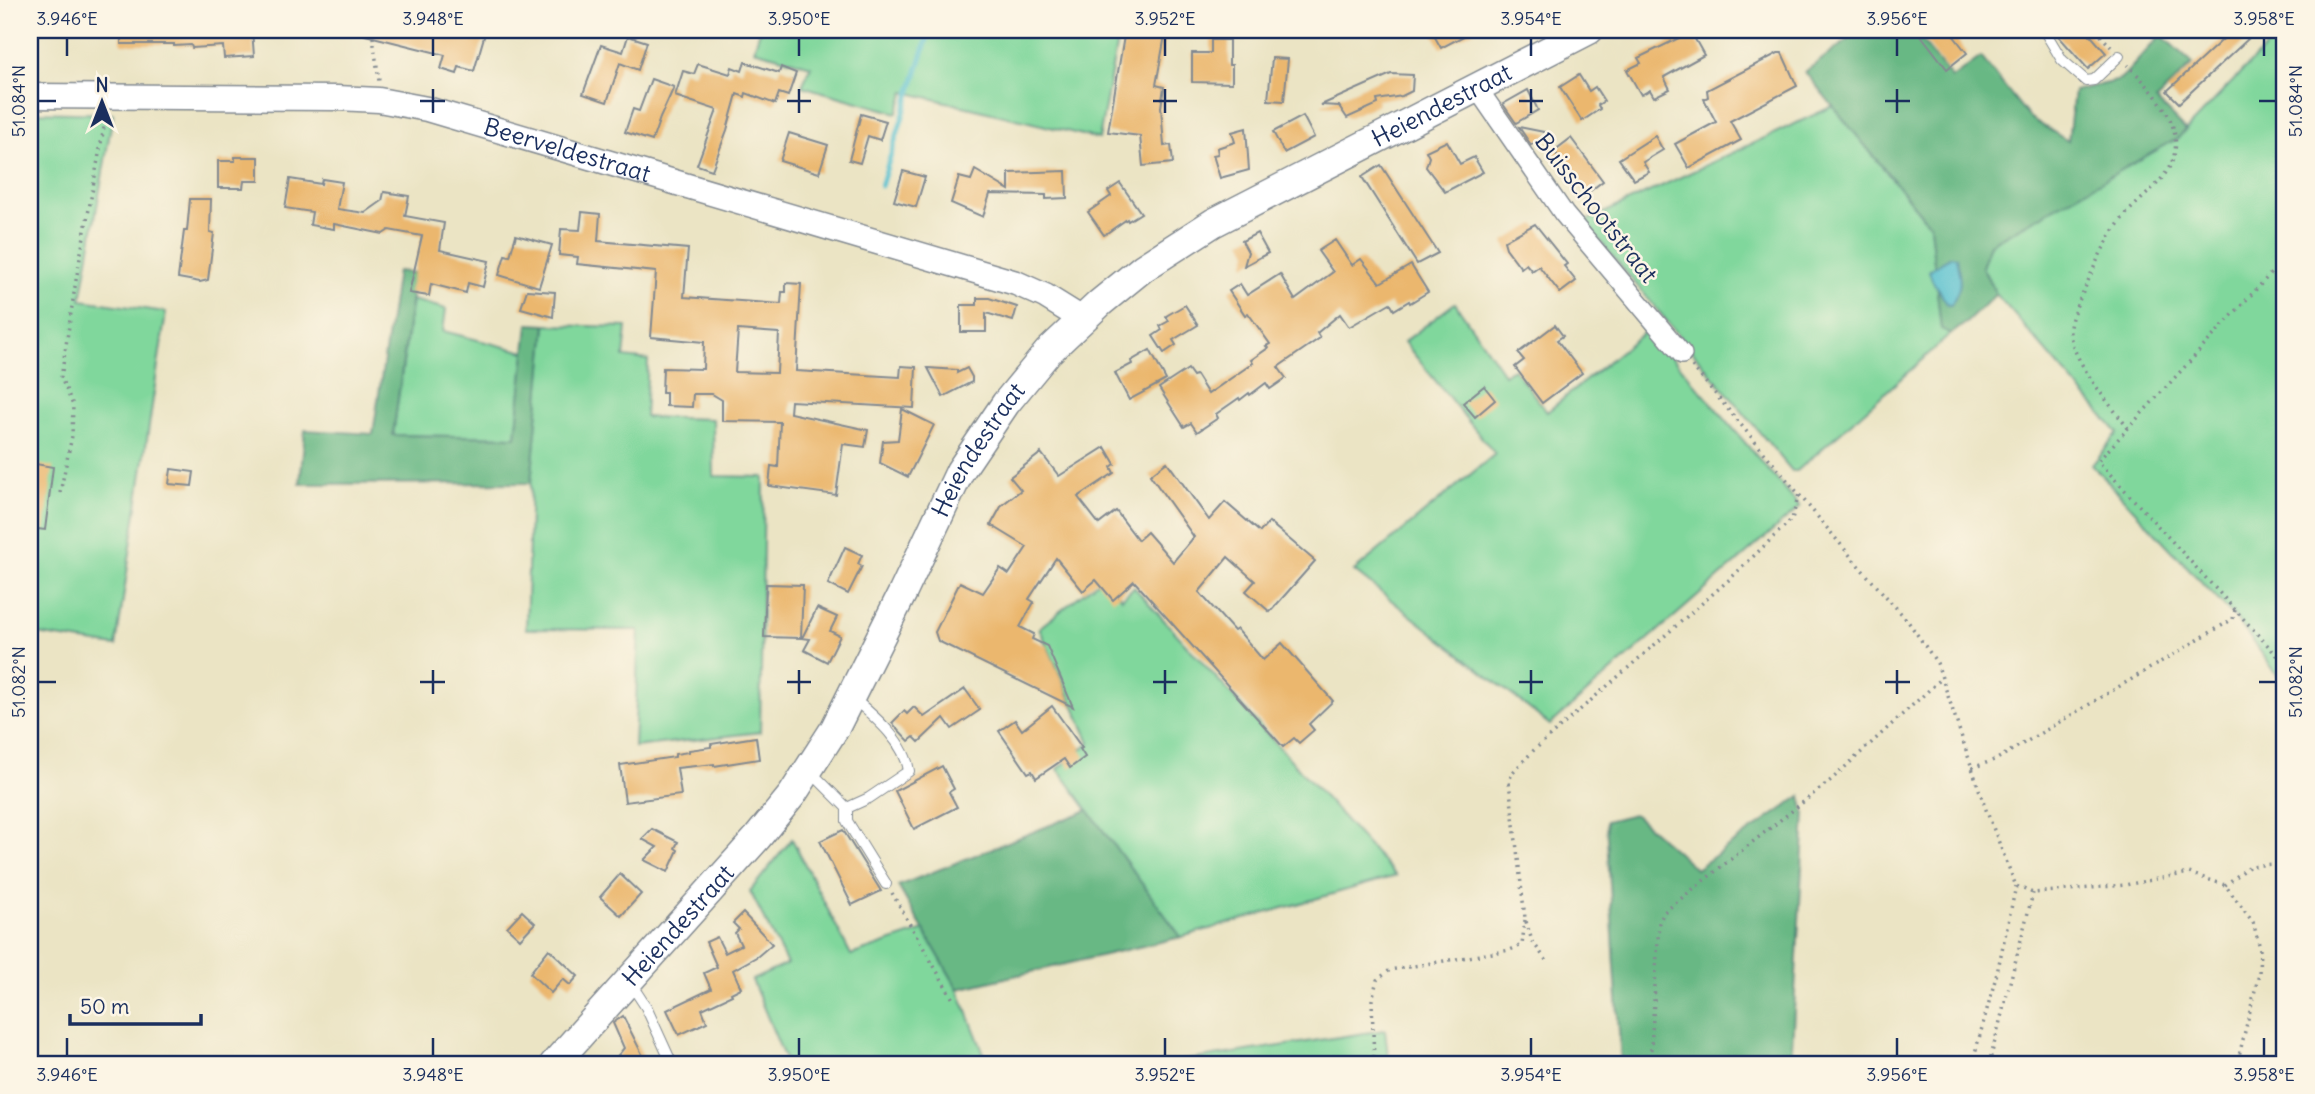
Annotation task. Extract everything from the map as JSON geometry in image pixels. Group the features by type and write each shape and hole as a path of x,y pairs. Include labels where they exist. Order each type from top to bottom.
{"main road":[{"name":"Heiendestraat","path":"554,1064 757,838 792,795 835,728 960,471 1006,403 1048,352 1082,319 1143,268 1213,223 1589,30"}],"street":[{"name":"Buisschootstraat","path":"1477,88 1564,214 1682,354"},
{"name":"Beerveldestraat","path":"30,96 337,98 379,100 427,109 1016,283 1045,296 1082,319"}],"lane":[{"path":"2044,30 2062,60 2085,81 2094,80 2119,56"},
{"path":"847,808 869,798 909,771 908,757 877,719 850,697"},
{"path":"808,769 847,808 847,821 886,884"},
{"path":"629,980 646,1007 672,1064"}],"path":[{"path":"372,30 379,100"},
{"path":"2096,30 2146,83 2166,109 2175,134 2175,149 2168,169 2126,215 2099,254 2069,328 2074,348 2088,375 2128,428"},
{"path":"60,493 72,436 73,405 61,378 110,97"},
{"path":"2285,257 2098,461 2285,664"},
{"path":"1682,354 1907,620 1937,663 2016,886 1997,972 1972,1064"},
{"path":"1546,960 1532,941 1525,918 1509,782 1512,773 1534,750 1731,578 1792,519 1799,494"},
{"path":"1972,768 1997,759 2233,619 2235,610"},
{"path":"1650,1064 1659,923 1664,912 1831,780 1942,679"},
{"path":"2225,885 2250,866 2285,863"},
{"path":"2016,886 2033,893 2125,885 2189,873 2225,885 2253,922 2260,948 2259,974 2237,1064"},
{"path":"886,884 954,1001"},
{"path":"1989,1064 2033,893"},
{"path":"1374,1064 1372,1000 1377,980 1390,970 1510,950 1522,945 1525,918"}],"green space":[{"path":"760,30 1119,30 1099,139 905,92 897,113 802,86 811,66 754,50"},
{"path":"1861,30 1913,30 1952,78 1981,57 2029,117 2068,141 2074,91 2120,80 2161,35 2193,64 2156,100 2186,130 2178,138 1990,244 1982,267 1996,294 1951,334 1941,329 1930,225 1805,72"},
{"path":"2254,30 2285,30 2285,685 2237,620 2092,465 2118,433 1996,294 1982,267 1990,244 2178,138 2268,45"},
{"path":"1833,106 1930,225 1941,328 1951,334 1797,471 1792,471 1584,222"},
{"path":"30,112 113,114 81,300 166,312 116,646 30,633"},
{"path":"397,271 415,273 393,435 516,437 528,324 546,325 531,483 300,484 305,430 373,434"},
{"path":"412,300 446,309 443,331 525,352 516,437 393,435"},
{"path":"1455,303 1504,374 1514,369 1547,412 1648,329 1800,507 1550,725 1354,571 1495,454 1404,342"},
{"path":"546,325 627,327 624,357 648,360 645,417 713,419 714,476 764,477 760,732 634,747 639,630 526,629 531,483"},
{"path":"1102,578 1122,598 1134,587 1396,876 1181,937 1058,769 1090,742 1039,628"},
{"path":"1801,796 1805,814 1791,1064 1621,1064 1606,821 1634,814 1696,869"},
{"path":"1088,810 1181,937 958,989 898,886"},
{"path":"792,839 851,955 924,930 958,989 988,1064 787,1064 752,980 787,964 750,891"},
{"path":"1385,1030 1389,1064 1162,1064"}],"water":[{"path":"1952,256 1956,257 1960,282 1951,305 1948,305 1929,271"}],"building":[{"path":"121,30 252,30 254,56 224,58 223,46 192,48 191,45 174,44 121,44"},
{"path":"365,30 486,30 474,71 459,67 457,74 441,69 445,55 365,35"},
{"path":"1125,30 1166,30 1156,85 1164,87 1161,107 1164,146 1171,145 1173,163 1143,166 1140,136 1108,132"},
{"path":"1431,30 1475,30 1441,48"},
{"path":"1917,30 1949,30 1967,53 1947,69"},
{"path":"2053,30 2086,30 2106,53 2088,69"},
{"path":"2233,30 2239,30 2248,39 2179,103 2167,91"},
{"path":"1691,32 1704,55 1664,77 1670,89 1654,97 1650,90 1641,95 1627,70 1641,63 1638,58"},
{"path":"628,36 647,42 638,70 620,63 607,102 583,94 601,45 623,52"},
{"path":"1211,40 1229,40 1232,83 1192,82 1192,53 1211,53"},
{"path":"1782,53 1797,86 1730,121 1741,140 1689,168 1675,144 1716,122 1704,99 1708,97 1707,90"},
{"path":"1272,58 1288,59 1284,101 1268,100"},
{"path":"745,62 779,73 781,67 796,73 788,96 779,93 775,104 746,93 745,97 737,94 712,170 697,165 717,110 675,96 683,71 694,74 698,64 730,74 732,67 742,71"},
{"path":"1391,74 1413,75 1412,91 1402,96 1377,100 1378,104 1347,118 1339,106 1321,105"},
{"path":"1579,75 1589,91 1595,87 1604,101 1598,105 1600,109 1582,121 1560,87"},
{"path":"651,79 674,87 652,141 625,132 633,109 639,111"},
{"path":"1528,90 1538,110 1516,123 1503,104"},
{"path":"861,114 886,121 880,140 868,136 860,163 849,160"},
{"path":"1303,116 1314,137 1284,153 1273,132"},
{"path":"1519,127 1549,133 1531,145"},
{"path":"1246,128 1249,170 1220,178 1213,155 1218,154 1217,148 1235,142 1232,132"},
{"path":"789,133 828,145 819,173 780,161"},
{"path":"1655,136 1663,150 1643,162 1649,172 1634,180 1619,159"},
{"path":"1571,138 1603,181 1586,194 1554,151"},
{"path":"1447,141 1460,164 1474,157 1483,172 1445,192 1426,167 1429,157 1426,151"},
{"path":"235,157 259,157 259,181 244,181 243,188 218,188 218,161 235,161"},
{"path":"1381,165 1438,253 1417,264 1362,177"},
{"path":"975,170 1009,190 1009,173 1066,171 1067,198 990,194 983,217 951,203 959,177 971,180"},
{"path":"903,171 925,177 916,207 894,201"},
{"path":"290,179 321,184 322,179 342,182 337,209 365,213 382,201 384,192 409,196 405,216 444,223 440,250 489,261 483,287 468,283 466,293 431,284 429,296 409,293 422,236 389,230 383,234 334,224 334,229 310,225 312,212 285,208"},
{"path":"1120,183 1141,213 1104,235 1088,212 1111,196 1108,191"},
{"path":"190,199 211,199 210,232 214,233 208,280 200,282 178,278"},
{"path":"582,212 600,214 598,241 688,249 684,297 781,304 786,283 801,284 796,371 900,377 901,366 916,367 914,408 791,401 790,413 868,430 865,447 843,444 836,495 769,486 771,466 778,467 780,422 722,421 722,400 712,394 693,394 692,407 666,406 666,393 662,393 663,368 703,369 704,342 651,337 656,272 577,264 578,257 559,255 561,229 580,230","holes":["738,330 779,333 777,373 735,372"]},
{"path":"1535,224 1567,264 1564,266 1576,281 1560,293 1539,266 1532,271 1526,264 1521,268 1506,248 1504,241"},
{"path":"1257,233 1268,253 1244,266 1248,252 1242,241"},
{"path":"516,235 552,245 539,287 499,275 505,255 510,256"},
{"path":"1335,240 1352,265 1361,259 1380,283 1411,265 1428,292 1394,310 1390,303 1349,327 1340,314 1317,333 1320,338 1278,367 1286,378 1270,389 1266,383 1250,395 1249,393 1240,400 1239,398 1216,414 1218,418 1197,432 1191,423 1184,427 1159,388 1188,369 1193,376 1196,375 1208,394 1253,363 1251,360 1270,344 1229,291 1240,284 1247,295 1280,274 1295,300 1333,272 1318,251"},
{"path":"527,290 555,292 553,317 521,308"},
{"path":"977,298 989,298 1017,307 1013,321 986,313 986,332 961,332 961,305 977,305"},
{"path":"1185,305 1198,325 1173,340 1176,345 1164,353 1153,336 1162,330 1160,326 1169,321 1166,316"},
{"path":"1555,325 1563,336 1557,340 1582,373 1542,403 1515,367 1524,360 1518,353"},
{"path":"1150,350 1166,380 1129,400 1115,373"},
{"path":"928,368 957,370 957,373 967,368 972,382 943,397"},
{"path":"1484,386 1495,400 1475,417 1463,403"},
{"path":"902,409 934,425 908,477 880,463 883,441 898,440"},
{"path":"1105,447 1115,464 1111,467 1114,473 1078,497 1099,524 1116,511 1138,540 1147,532 1173,562 1194,537 1150,475 1167,462 1209,520 1225,502 1260,532 1269,522 1315,561 1270,612 1246,591 1255,581 1228,557 1199,592 1234,631 1237,629 1263,660 1282,643 1333,701 1309,724 1314,730 1299,743 1294,738 1283,747 1134,581 1113,600 1096,580 1083,591 1056,558 1029,599 1034,602 1020,627 1034,634 1032,639 1047,646 1073,707 938,641 935,632 960,582 983,593 1000,568 1009,574 1027,547 991,525 1002,505 1021,490 1010,477 1041,453 1059,476"},
{"path":"30,463 53,467 45,530 30,528"},
{"path":"171,469 194,472 192,486 169,484"},
{"path":"845,547 862,555 858,564 862,566 848,594 828,584"},
{"path":"766,584 803,585 801,638 764,637"},
{"path":"817,608 837,617 830,631 840,636 827,662 804,650 810,639 802,638"},
{"path":"965,689 980,710 952,729 944,718 919,742 914,737 909,741 892,723 904,711 907,714 914,707 924,717"},
{"path":"1052,706 1082,748 1080,749 1085,757 1070,768 1064,759 1036,778 1032,771 1028,773 999,731 1015,720 1022,730"},
{"path":"756,737 759,759 677,768 681,795 625,802 620,765 675,757 675,754 689,750 711,747 711,744"},
{"path":"942,766 954,789 949,792 957,807 914,829 895,791"},
{"path":"652,829 678,842 675,848 678,850 668,872 644,860 657,847 642,839"},
{"path":"843,830 881,891 852,905 820,841"},
{"path":"620,874 641,894 621,916 600,897"},
{"path":"522,911 535,923 520,939 507,927"},
{"path":"743,913 772,944 758,956 733,970 741,988 702,1009 707,1022 679,1035 667,1010 711,989 704,973 717,967 706,942 717,937 725,953 741,945 735,933 739,929 733,923"},
{"path":"549,949 578,976 570,985 563,979 551,993 530,973"},
{"path":"623,1016 647,1064 611,1064 624,1048 613,1023"}],"waterway":[{"path":"881,186 930,30"}]}
